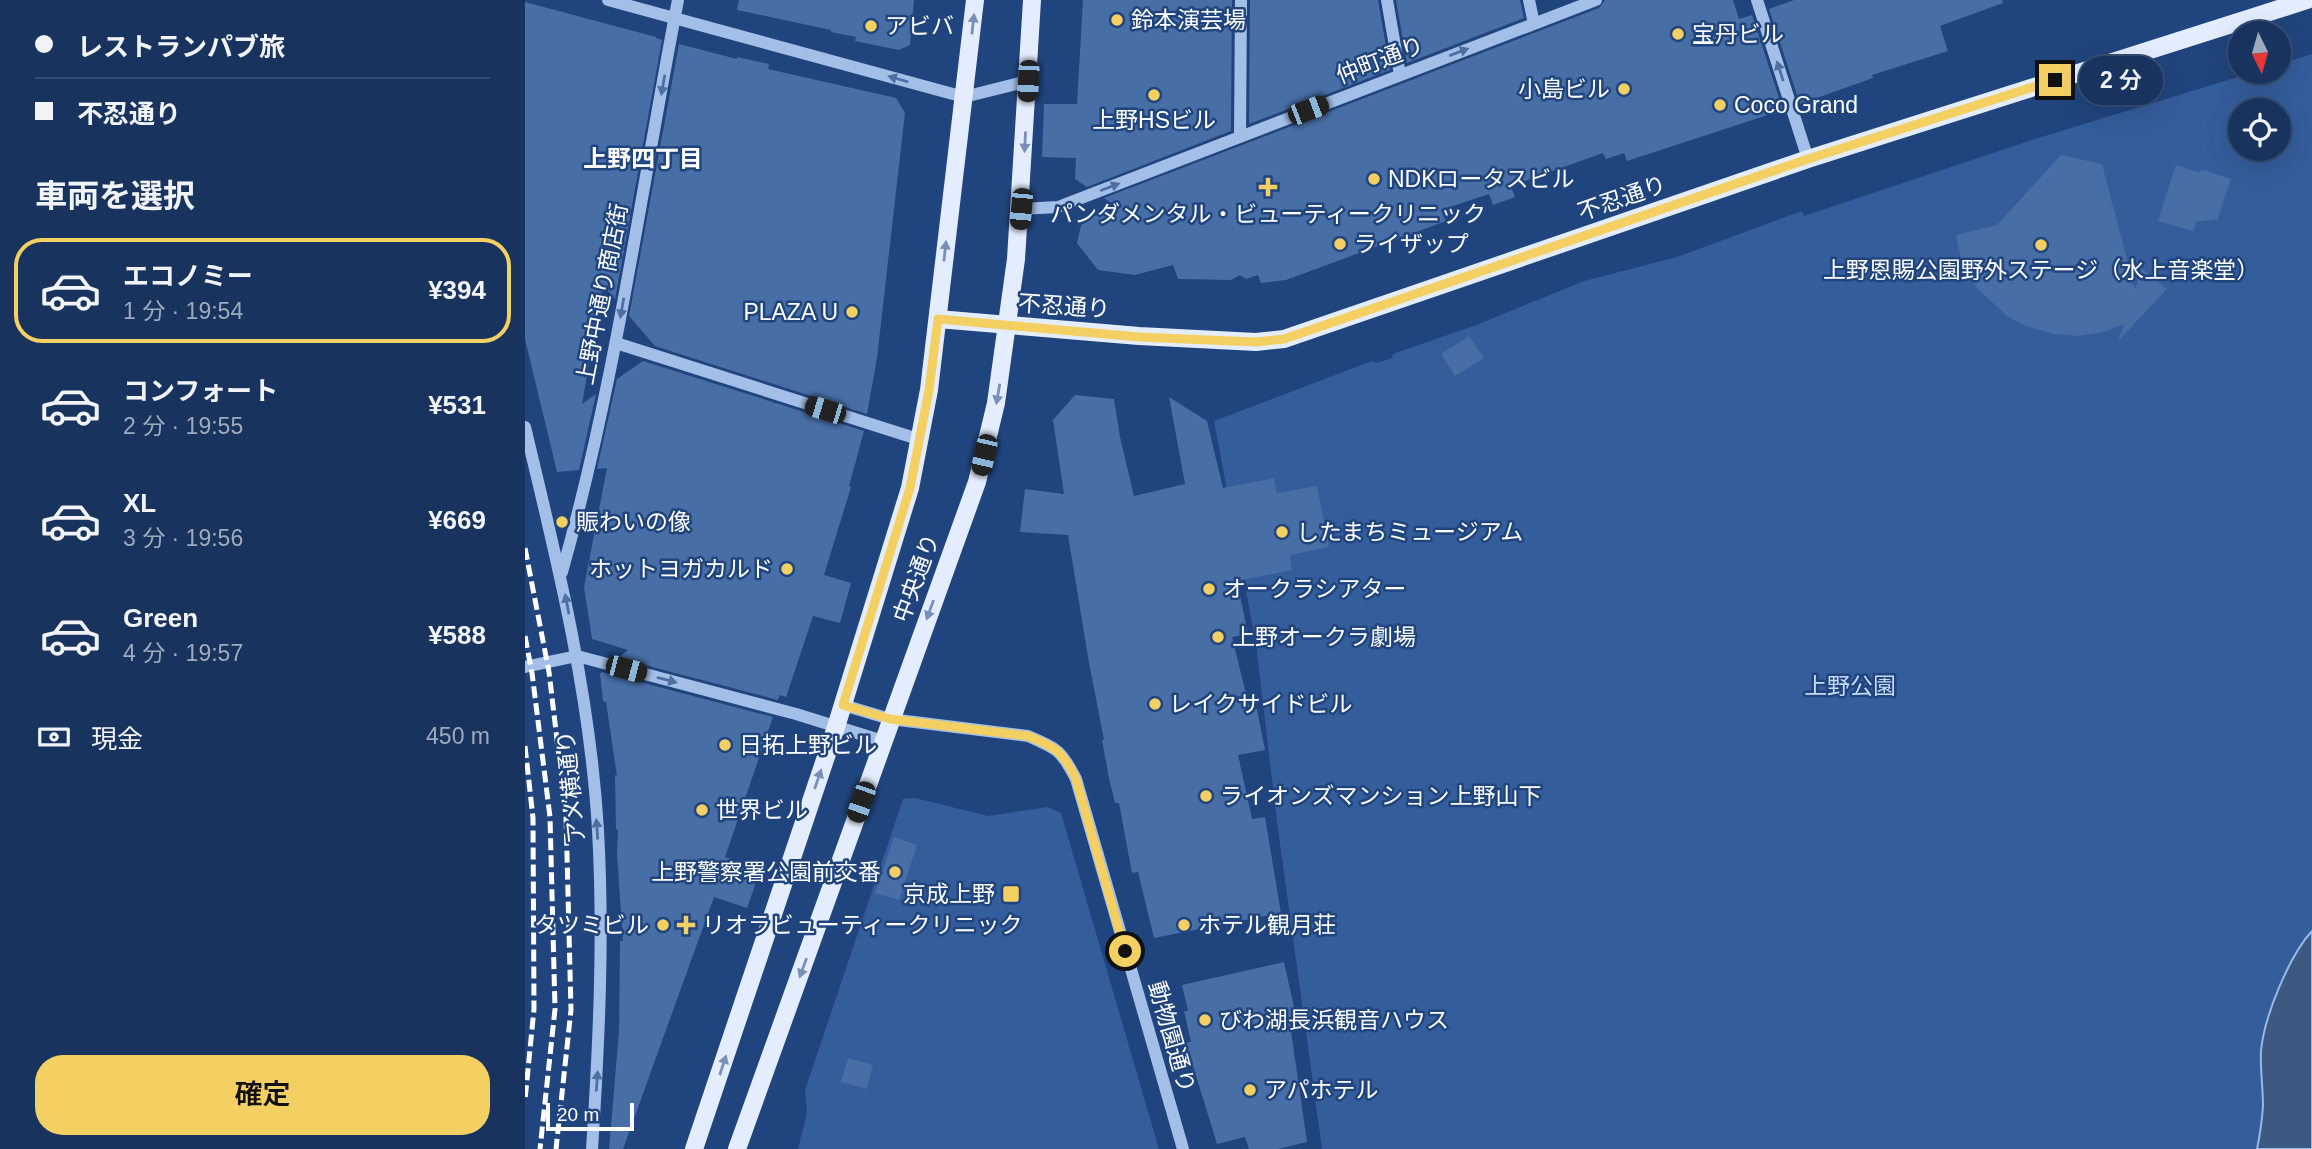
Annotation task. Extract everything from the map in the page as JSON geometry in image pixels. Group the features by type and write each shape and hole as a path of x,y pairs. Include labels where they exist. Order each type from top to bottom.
{"main road":[{"name":"中央通り","path":"694,1149 837,727 910,488 921,440 938,319 975,0"},
{"name":"中央通り","path":"737,1149 977,482 996,403 1008,326 1021,209 1033,0"},
{"name":"不忍通り","path":"938,319 1139,337 1256,342 1284,339 1808,159 2308,0"}],"street":[{"path":"608,0 964,97 1028,81"},
{"name":"上野中通り商店街","path":"561,576 578,515 616,343 678,0"},
{"path":"1240,137 1241,0"},
{"path":"1387,0 1400,75"},
{"path":"1529,0 1534,24"},
{"name":"仲町通り","path":"1021,209 1058,207 1596,0"},
{"path":"1757,0 1808,159"},
{"path":"616,343 921,440"},
{"name":"アメ横通り","path":"525,427 561,576 577,656 598,828 601,918 599,1042 592,1149"},
{"path":"525,667 577,656 883,741"},
{"name":"動物園通り","path":"843,705 890,719 1028,736 1064,755 1076,779 1183,1149"}],"green space":[{"name":"上野公園","path":"2312,54 2312,1149 1322,1149 1277,822 1256,644 1214,421 1372,361 1376,363 1392,358 1393,354 1476,325 1584,281 1677,257 1802,211 1804,216 2035,139 2228,80 2228,84 2291,84 2291,60"},
{"path":"915,798 988,816 1048,807 1061,813 1159,1149 798,1149 807,1113 805,1090 903,799"}],"shaded area":[{"path":"2312,931 2312,1149 2257,1149 2263,1106 2261,1051 2267,1021 2287,971"}],"building":[{"path":"739,0 914,0 910,45 899,50 855,41 856,37 831,30 737,10"},
{"path":"1083,0 1232,0 1231,131 1087,187 1075,179 1076,158 1042,157 1044,104 1077,104"},
{"path":"1250,0 1378,0 1390,70 1249,124"},
{"path":"1396,0 1520,0 1524,18 1407,63"},
{"path":"1605,0 1733,0 1739,19 1752,15 1783,110 1627,161 1624,153 1606,159 1603,153 1511,186 1515,197 1493,205 1489,194 1441,210 1446,221 1286,280 1261,283 1258,275 1246,279 1240,275 1231,280 1178,279 1173,265 1135,275 1098,270 1077,243 1082,221 1117,207 1104,198 1599,8"},
{"path":"1794,0 2002,0 2003,3 1940,26 1948,51 1872,75 1873,78 1800,104 1769,9"},
{"path":"525,2 662,40 615,299 603,285 582,404 596,394 579,470 557,472 525,339"},
{"path":"679,44 769,64 768,69 896,98 905,113 877,358 867,414 655,346 629,316"},
{"name":"上野恩賜公園野外ステージ（水上音楽堂）","path":"2061,155 2102,164 2135,290 2142,269 2167,289 2118,341 2124,324 2104,332 2078,336 2054,334 2029,327 2007,316 1977,288 1966,272 1960,255 1956,235 1997,225"},
{"path":"2176,165 2231,179 2217,220 2197,221 2193,231 2158,221"},
{"path":"1469,336 1484,358 1455,376 1441,354"},
{"path":"643,361 864,431 849,486 851,487 824,575 851,583 840,623 813,616 786,697 780,695 778,700 618,658 628,650 592,639 584,587 607,468 597,469 617,379"},
{"path":"1075,395 1114,399 1134,496 1185,484 1169,397 1207,421 1223,488 1274,478 1277,493 1317,486 1329,547 1290,555 1292,570 1237,581 1248,634 1232,637 1250,710 1257,709 1265,750 1238,755 1252,819 1265,817 1281,913 1154,938 1138,872 1132,873 1119,803 1115,803 1109,778 1068,535 1020,532 1025,489 1064,494 1053,420"},
{"path":"602,672 773,717 725,857 761,868 747,908 714,897 623,1149 609,1149 619,1031 620,941 623,941 616,829 615,775 617,776 606,702 603,701"},
{"name":"上野警察署公園前交番","path":"894,837 917,845 899,900 875,893"},
{"name":"アパホテル","path":"1284,962 1296,1016 1289,1017 1307,1142 1278,1149 1249,1149 1245,1137 1217,1144 1186,1043 1191,1042 1182,985"},
{"path":"848,1058 873,1065 867,1089 841,1082"}],"railway":[{"path":"525,548 549,672 566,816 571,1010 556,1149"},
{"path":"525,636 550,817 555,1009 540,1149"},
{"path":"525,746 533,818 534,1009 525,1100"}],"place":[{"name":"鈴本演芸場","path":"1117,20"},
{"name":"アビバ","path":"871,26"},
{"name":"宝丹ビル","path":"1678,34"},
{"name":"小島ビル","path":"1624,89"},
{"name":"上野HSビル","path":"1154,95"},
{"name":"Coco Grand","path":"1720,105"},
{"name":"NDKロータスビル","path":"1374,179"},
{"name":"パンダメンタル・ビューティークリニック","path":"1268,187"},
{"name":"ライザップ","path":"1340,244"},
{"name":"上野恩賜公園野外ステージ（水上音楽堂）","path":"2041,245"},
{"name":"PLAZA U","path":"852,312"},
{"name":"賑わいの像","path":"562,522"},
{"name":"したまちミュージアム","path":"1282,532"},
{"name":"ホットヨガカルド","path":"787,569"},
{"name":"オークラシアター","path":"1209,589"},
{"name":"上野オークラ劇場","path":"1218,637"},
{"name":"レイクサイドビル","path":"1155,704"},
{"name":"日拓上野ビル","path":"725,745"},
{"name":"ライオンズマンション上野山下","path":"1206,796"},
{"name":"世界ビル","path":"702,810"},
{"name":"上野警察署公園前交番","path":"895,872"},
{"name":"京成上野","path":"1011,894"},
{"name":"タツミビル","path":"663,925"},
{"name":"リオラビューティークリニック","path":"686,925"},
{"name":"ホテル観月荘","path":"1184,925"},
{"name":"びわ湖長浜観音ハウス","path":"1205,1020"},
{"name":"アパホテル","path":"1250,1090"}],"district":[{"name":"上野四丁目","path":"643,159"}],"route":[{"path":"1125,951 1076,779 1064,755 1028,736 890,719 843,705 910,488 921,440 938,319 1139,337 1256,342 1284,339 1808,159 2055,80"}]}
